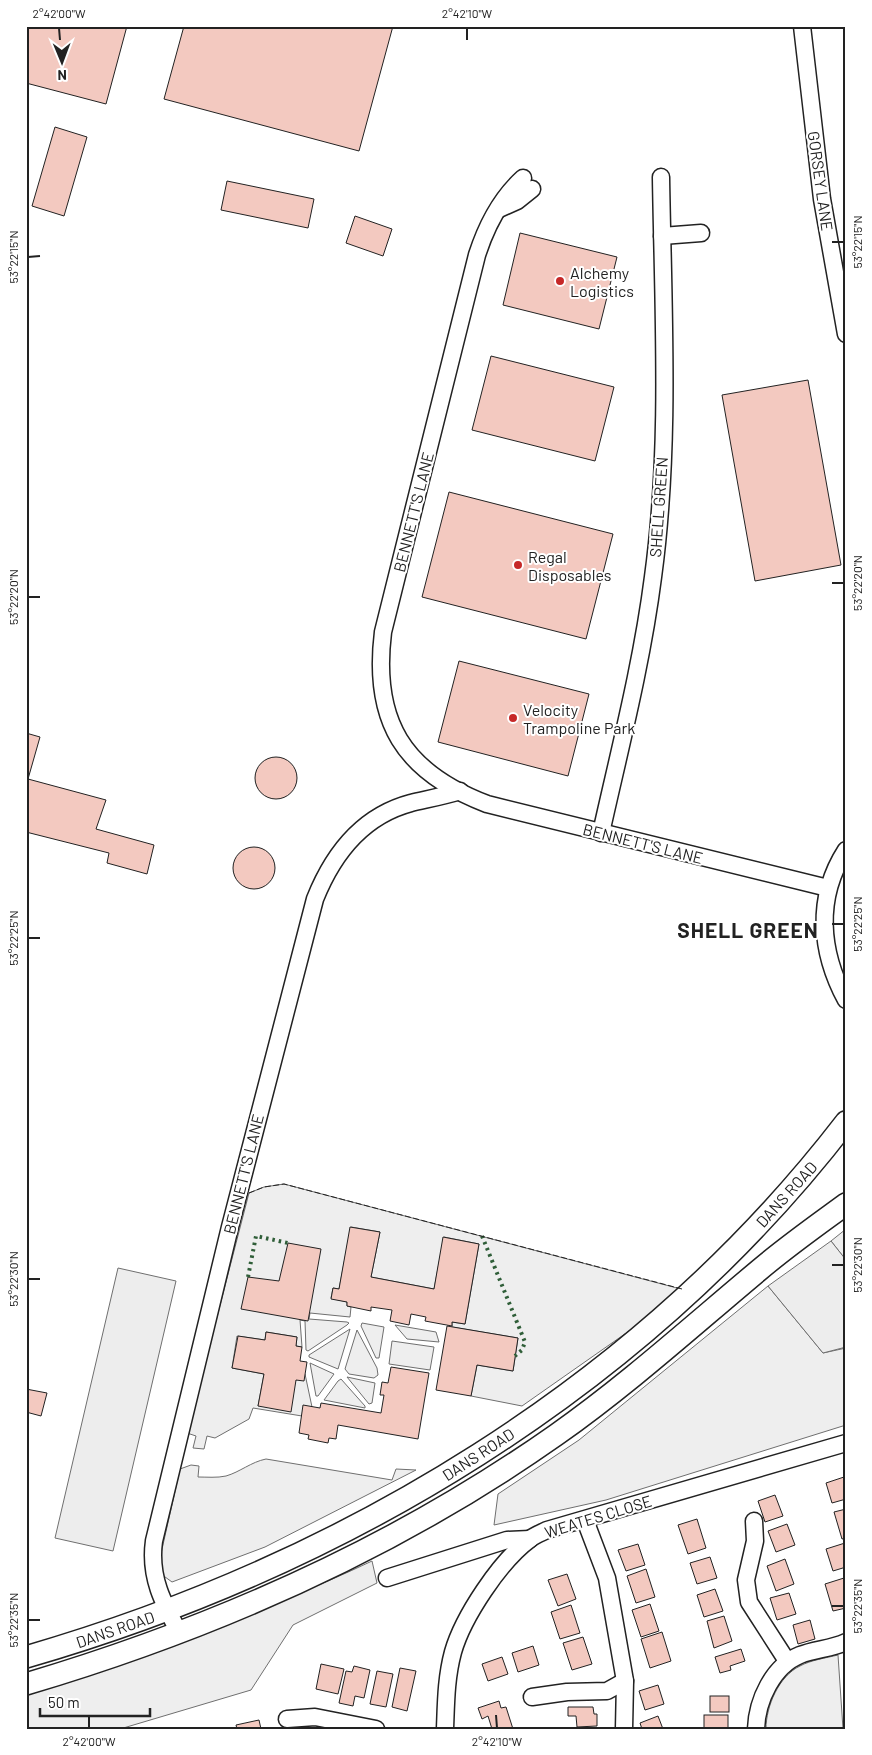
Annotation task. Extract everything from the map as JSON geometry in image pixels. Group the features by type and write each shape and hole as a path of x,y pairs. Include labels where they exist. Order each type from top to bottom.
{"main road":[{"name":"DANS ROAD","path":"26,1657 94,1638 167,1611 288,1560 379,1514 480,1455 555,1403 626,1348 698,1285 750,1234 820,1156 846,1122"},
{"name":"DANS ROAD","path":"26,1684 180,1634 249,1606 339,1565 434,1513 494,1477 605,1399 760,1269 846,1204"}],"street":[{"name":"GORSEY LANE","path":"802,26 822,199 846,334"},
{"name":"SHELL GREEN","path":"601,833 641,656 653,576 663,434 661,177"},
{"name":"BENNETT'S LANE","path":"528,183 508,191 489,225 477,255 383,632 381,692 385,709 399,739 420,764 460,791 487,804 828,888"},
{"path":"662,236 701,233"},
{"name":"BENNETT'S LANE","path":"180,1634 167,1611 155,1583 153,1567 154,1540 247,1159 316,900 333,862 354,835 369,822 381,814 410,803 460,791"},
{"path":"846,850 828,888 823,929 828,956 846,1000"},
{"path":"833,969 846,979"},
{"name":"WEATES CLOSE","path":"445,1729 446,1687 454,1651 470,1612 499,1571 530,1539 547,1530 846,1443"},
{"path":"585,1520 607,1578 625,1681 624,1729"},
{"path":"754,1521 755,1541 746,1580 750,1602 787,1661"},
{"path":"387,1578 507,1540 530,1539"},
{"path":"756,1729 766,1692 776,1671 787,1661 802,1654 846,1642"},
{"path":"532,1697 567,1692 607,1691 625,1681"},
{"path":"287,1719 315,1717 348,1726 376,1729"}],"shaded area":[{"path":"284,1184 692,1292 669,1303 522,1406 471,1396 477,1365 513,1371 518,1338 452,1327 452,1322 465,1324 479,1244 444,1237 434,1289 371,1277 380,1232 351,1227 339,1289 333,1288 331,1298 347,1302 347,1306 351,1307 350,1317 310,1313 309,1319 347,1322 349,1323 347,1325 308,1351 306,1350 305,1321 300,1320 302,1347 296,1346 297,1337 266,1332 265,1340 237,1336 232,1368 264,1374 258,1406 305,1374 312,1407 302,1416 253,1408 249,1419 215,1438 207,1436 204,1449 193,1448 196,1436 187,1433 249,1193 264,1187"},
{"path":"846,1229 846,1260 831,1241"},
{"path":"831,1241 846,1260 846,1347 823,1353 768,1286"},
{"path":"118,1268 176,1281 113,1551 55,1538"},
{"path":"768,1286 823,1353 846,1348 846,1425 606,1500 494,1525 498,1494 579,1440"},
{"path":"362,1323 384,1327 379,1358 376,1358 361,1326"},
{"path":"395,1325 436,1332 439,1342 407,1339"},
{"path":"350,1329 338,1369 309,1357 309,1355"},
{"path":"357,1330 377,1368 378,1375 374,1378 349,1374 345,1369"},
{"path":"392,1341 434,1347 430,1370 389,1364"},
{"path":"310,1363 334,1374 318,1396 316,1396"},
{"path":"347,1377 375,1383 372,1403 369,1404"},
{"path":"341,1379 365,1406 365,1408 324,1400"},
{"path":"266,1459 392,1480 396,1469 416,1470 265,1547 172,1582 161,1574 158,1567 180,1469 191,1465 199,1466 198,1477 223,1477"},
{"path":"372,1561 377,1583 293,1625 251,1690 120,1729 26,1729 26,1688 158,1645 245,1614 288,1598"},
{"path":"838,1655 843,1729 766,1729 771,1702 780,1684 786,1677 804,1664"}],"building":[{"path":"26,26 127,26 106,104 26,83"},
{"path":"184,26 393,26 359,151 164,99"},
{"path":"55,127 87,137 64,216 32,206"},
{"path":"227,181 314,199 308,228 221,210"},
{"path":"355,216 392,229 383,256 346,243"},
{"name":"Alchemy Logistics","path":"520,233 617,257 599,329 503,305"},
{"path":"491,356 614,387 595,461 472,430"},
{"path":"808,380 841,565 755,581 722,395"},
{"name":"Regal Disposables","path":"449,492 613,534 586,639 422,597"},
{"name":"Velocity Trampoline Park","path":"459,661 589,694 568,776 438,742"},
{"path":"26,733 40,737 28,779 106,800 96,829 154,845 147,874 107,863 109,853 26,832"},
{"path":"280,757 288,760 294,766 297,778 294,790 288,796 272,799 264,796 258,790 255,774 258,766 264,760"},
{"path":"254,847 269,853 275,868 269,883 254,889 239,883 233,868 239,853"},
{"path":"350,1227 380,1232 371,1277 434,1289 443,1237 479,1244 465,1324 452,1322 452,1326 425,1321 426,1317 411,1314 409,1325 390,1321 392,1310 371,1307 371,1311 347,1306 347,1302 331,1299 333,1288 339,1289"},
{"path":"288,1243 321,1249 308,1321 241,1309 248,1277 279,1281"},
{"path":"447,1326 518,1338 513,1371 477,1365 471,1396 436,1390"},
{"path":"266,1332 297,1337 296,1346 302,1347 300,1361 307,1362 304,1381 296,1380 291,1412 258,1406 264,1374 232,1368 238,1336 265,1340"},
{"path":"391,1367 429,1373 418,1439 338,1425 336,1439 329,1438 328,1443 308,1439 309,1435 299,1433 303,1405 320,1408 321,1403 381,1413 384,1395 380,1395 382,1382 388,1383"},
{"path":"26,1389 47,1393 41,1416 26,1412"},
{"path":"844,1477 846,1499 832,1503 826,1483"},
{"path":"775,1495 783,1516 765,1522 758,1501"},
{"path":"846,1509 846,1538 842,1539 834,1512"},
{"path":"697,1519 706,1548 688,1554 678,1525"},
{"path":"787,1524 795,1545 776,1552 768,1531"},
{"path":"845,1543 846,1567 833,1571 826,1549"},
{"path":"638,1544 645,1565 626,1571 618,1550"},
{"path":"710,1557 717,1578 697,1584 690,1563"},
{"path":"785,1559 794,1584 776,1591 767,1566"},
{"path":"646,1569 655,1597 636,1603 627,1576"},
{"path":"567,1574 576,1599 558,1606 548,1580"},
{"path":"844,1578 846,1608 833,1611 825,1584"},
{"path":"715,1589 723,1611 704,1617 697,1595"},
{"path":"789,1593 796,1614 777,1620 770,1598"},
{"path":"650,1604 659,1631 641,1637 632,1610"},
{"path":"571,1605 580,1633 560,1639 551,1612"},
{"path":"724,1616 732,1641 714,1648 707,1621"},
{"path":"810,1620 815,1639 798,1644 793,1625"},
{"path":"662,1632 671,1661 650,1668 641,1639"},
{"path":"583,1637 592,1664 572,1670 563,1643"},
{"path":"533,1646 539,1665 518,1672 512,1653"},
{"path":"741,1649 745,1661 730,1666 731,1670 720,1673 715,1657"},
{"path":"502,1657 508,1674 488,1681 482,1664"},
{"path":"321,1664 344,1669 338,1694 316,1689"},
{"path":"354,1666 370,1670 364,1698 355,1696 353,1706 339,1703 346,1671 352,1672"},
{"path":"400,1668 416,1671 407,1711 392,1707"},
{"path":"377,1671 393,1674 386,1707 370,1704"},
{"path":"658,1685 664,1704 645,1710 639,1691"},
{"path":"710,1696 729,1696 729,1712 710,1712"},
{"path":"499,1701 501,1708 506,1707 513,1729 492,1729 488,1716 482,1719 478,1708"},
{"path":"568,1707 593,1707 594,1714 597,1714 597,1726 577,1727 576,1716 568,1716"},
{"path":"704,1715 728,1715 728,1729 704,1729"},
{"path":"658,1716 663,1729 642,1729 640,1723"},
{"path":"259,1720 261,1729 237,1729 236,1725"}],"hedge":[{"path":"248,1277 256,1236 288,1243"},
{"path":"482,1236 525,1342 522,1350 515,1356"}],"fence":[{"path":"249,1193 264,1187 284,1184 682,1289"}],"place":[{"name":"Alchemy Logistics","path":"560,281"},
{"name":"Regal Disposables","path":"518,565"},
{"name":"Velocity Trampoline Park","path":"513,718"}],"district":[{"name":"SHELL GREEN","path":"748,929"}]}
